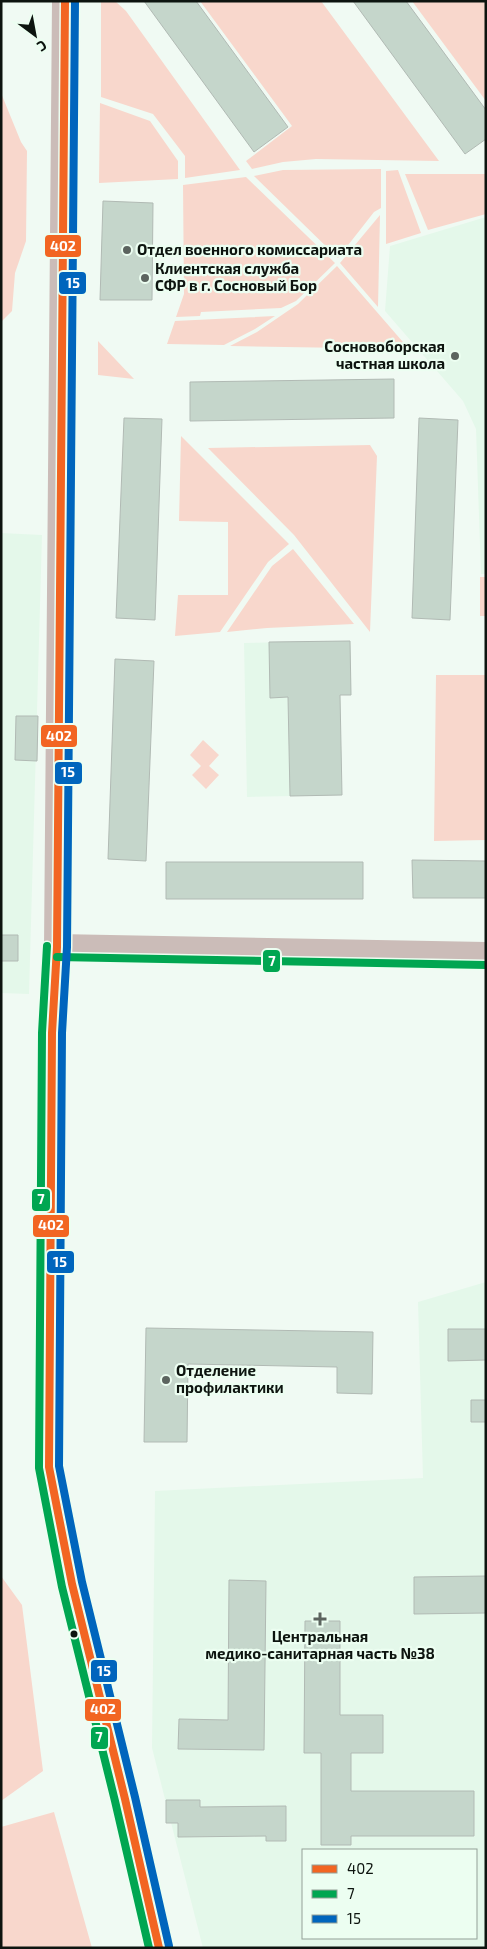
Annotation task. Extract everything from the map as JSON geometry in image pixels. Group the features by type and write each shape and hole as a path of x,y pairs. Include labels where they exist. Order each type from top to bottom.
{"street":[{"path":"66,1 57,947 52,1033 49,1467 57,1516 128,1809 159,1948"},
{"path":"57,947 486,954"}],"shaded area":[{"path":"101,1 115,1 126,11 240,170 185,178 185,156 153,114 101,97"},
{"path":"200,1 321,1 439,161 316,159 283,162 252,169 246,161 292,126"},
{"path":"412,1 486,1 486,101"},
{"path":"1,93 21,142 27,151 26,241 15,273 12,311 1,322"},
{"path":"100,103 150,121 178,161 178,179 99,183"},
{"path":"381,169 381,208 374,212 338,258 254,176 283,170"},
{"path":"398,170 421,233 386,244 386,171"},
{"path":"405,174 486,174 486,214 428,230"},
{"path":"246,177 335,263 296,301 281,308 201,312 200,316 176,317 184,294 183,185"},
{"path":"380,215 378,307 340,263"},
{"name":"Сосновоборская частная школа","path":"486,217 486,574 481,574 476,429 463,401 385,311 390,246"},
{"path":"337,266 409,349 230,346 257,332 298,304"},
{"path":"275,316 224,345 167,344 175,321"},
{"path":"98,341 134,379 98,375"},
{"path":"181,436 289,544 268,562 220,632 175,636 178,595 228,595 228,522 179,521"},
{"path":"370,445 377,456 370,632 294,535 208,448"},
{"path":"1,533 42,535 29,994 1,993"},
{"path":"293,549 354,624 227,632 272,566"},
{"path":"480,577 486,577 486,616 480,616"},
{"path":"350,641 351,695 340,695 342,795 247,797 244,643"},
{"path":"436,675 486,675 486,840 434,841"},
{"path":"203,740 219,755 209,766 219,775 206,789 192,775 201,766 190,755"},
{"name":"Центральная медико-санитарная часть №38","path":"486,1282 486,1948 203,1948 152,1748 155,1491 423,1478 418,1302"},
{"path":"1,1576 22,1605 43,1771 1,1801"},
{"path":"54,1812 92,1948 1,1948 1,1827"}],"building":[{"path":"144,1 196,1 288,127 254,152"},
{"path":"353,1 406,1 486,110 486,139 465,154"},
{"name":"Отдел военного комиссариата","path":"103,201 153,203 152,300 100,300"},
{"path":"394,379 394,418 190,421 190,382"},
{"path":"124,418 162,419 155,620 116,618"},
{"path":"419,418 458,420 450,620 412,618"},
{"path":"350,641 351,695 340,695 342,795 290,796 288,697 270,698 269,642"},
{"path":"115,659 154,661 146,861 108,859"},
{"path":"16,716 38,716 37,761 15,760"},
{"path":"412,860 486,861 486,898 413,898"},
{"path":"166,862 363,862 363,899 166,899"},
{"path":"1,935 18,935 18,961 1,961"},
{"name":"Отделение профилактики","path":"146,1328 373,1332 372,1394 337,1393 337,1367 188,1364 187,1442 144,1442"},
{"path":"448,1329 486,1329 486,1360 448,1361"},
{"path":"471,1400 486,1400 486,1422 471,1422"},
{"path":"486,1576 486,1613 414,1614 414,1577"},
{"path":"229,1580 266,1581 264,1750 178,1749 179,1719 228,1720"},
{"path":"305,1621 340,1621 340,1715 383,1715 383,1753 351,1753 351,1791 474,1791 474,1836 351,1836 351,1845 321,1845 321,1753 304,1753"},
{"path":"166,1800 200,1800 200,1807 286,1806 286,1841 266,1841 266,1836 178,1837 178,1823 166,1823"}],"transit line":[{"name":"402","path":"65,1 57,947 52,1033 49,1467 72,1584 125,1799 159,1948"},
{"name":"15","path":"75,1 67,947 62,1033 59,1466 82,1582 135,1797 169,1946"},
{"name":"7","path":"47,946 42,1033 39,1468 62,1587 149,1948"},
{"name":"7","path":"57,957 486,965"}],"place":[{"name":"Отдел военного комиссариата","path":"127,250"},
{"name":"Клиентская служба СФР в г. Сосновый Бор","path":"145,278"},
{"name":"Сосновоборская частная школа","path":"455,356"},
{"name":"Отделение профилактики","path":"166,1380"},
{"name":"Центральная медико-санитарная часть №38","path":"320,1619"}]}
